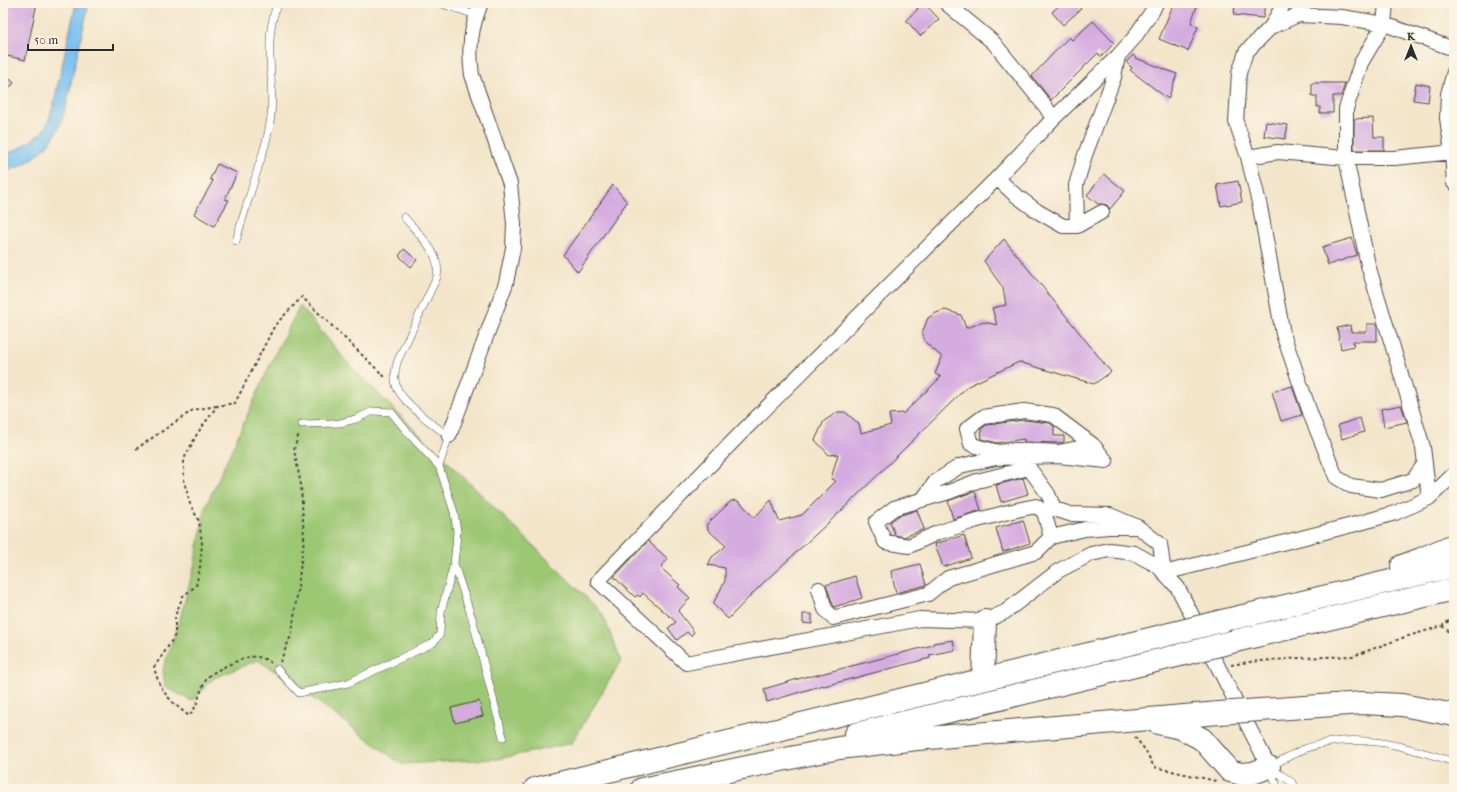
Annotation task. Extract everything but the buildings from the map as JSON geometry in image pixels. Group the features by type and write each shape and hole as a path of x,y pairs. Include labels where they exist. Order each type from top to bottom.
{"highway":[{"path":"1228,620 1388,571 1421,559 1454,544"},
{"path":"535,789 1454,566"},
{"path":"631,789 1454,589"},
{"path":"983,680 985,621"},
{"path":"1139,727 1219,713 1363,703 1402,705 1454,715"},
{"path":"642,789 839,748 917,739 1139,727 1180,728 1202,740 1230,771 1241,774 1269,767"}],"street":[{"path":"946,3 992,42 1046,107 1053,119"},
{"path":"1156,3 1134,38 1118,56 1053,119 997,178 741,433 598,581 686,663 920,619 985,621 1005,612 1058,571 1090,554 1109,550 1134,553 1158,566 1178,588 1269,767"},
{"path":"1298,15 1284,3 1271,27 1246,52 1240,73 1236,122 1248,157 1260,207 1283,334 1312,418 1336,477 1351,486 1380,490 1413,480 1425,463"},
{"path":"1386,3 1384,24 1361,63 1346,109 1346,158 1368,265 1423,447 1429,498"},
{"path":"449,436 506,283 513,248 514,224 510,184 472,74 470,60 472,29 479,9"},
{"path":"1271,27 1298,15 1342,17 1384,24 1454,49"},
{"path":"1077,226 1076,185 1085,155 1114,77 1118,56"},
{"path":"1454,72 1448,94 1447,118 1453,152 1454,184"},
{"path":"1248,157 1278,152 1346,158 1394,158 1453,152"},
{"path":"997,178 1014,194 1037,211 1063,226 1077,226 1102,212"},
{"path":"923,499 936,481 960,466 996,458 1059,456 1106,461 1093,445 1053,415 1024,411 983,417 967,429 971,444 979,448 999,452 1016,450 1059,452 1093,445"},
{"path":"1051,537 1044,512 1036,506 974,521 937,533 909,546 885,542 876,522 894,508 949,492 977,481 1029,468 1048,494 1054,509 1070,514 1110,515 1138,527 1160,544 1164,573"},
{"path":"1164,573 1395,513 1429,498 1454,474"},
{"path":"820,589 825,609 833,618 928,594 948,578 1036,552 1051,537 1085,529 1138,527"}],"lane":[{"path":"236,240 270,125 272,94 269,37 278,3"},
{"path":"440,3 479,9"},
{"path":"404,217 435,255 438,271 437,277 398,360 394,374 398,390 424,418 449,436 439,466"},
{"path":"277,669 299,693 348,683 433,643 440,634 441,612 454,564 456,545 456,522 454,512 439,466 391,412 373,411 356,419 340,423 302,424"},
{"path":"454,564 472,618 503,737"},
{"path":"1269,767 1304,749 1323,743 1342,740 1384,742 1454,762"},
{"path":"1269,767 1276,784 1275,789"},
{"path":"1269,767 1293,783 1296,789"}],"path":[{"path":"136,449 193,410 235,403 275,325 302,297 398,390"},
{"path":"217,406 197,434 184,460 184,481 190,504 200,521 202,543 200,567 196,586 183,596 175,616 175,634 154,667 157,680 169,699 189,716 194,710 198,695 208,676 228,665 251,657 266,659 277,669 292,633 304,540 301,485 294,450 302,424"},
{"path":"1218,668 1249,662 1353,656 1405,637 1442,626 1454,617"},
{"path":"1442,626 1454,635"},
{"path":"1139,727 1146,751 1154,767 1217,781"}],"green space":[{"path":"300,306 352,368 602,613 621,661 572,743 498,759 401,764 297,686 258,660 214,678 192,701 165,687 163,669 179,622 194,567 206,506 276,352"}],"water":[{"path":"76,3 89,3 67,102 60,125 51,141 37,155 20,166 3,172 3,156 24,146 41,133 47,125 53,107"}]}
